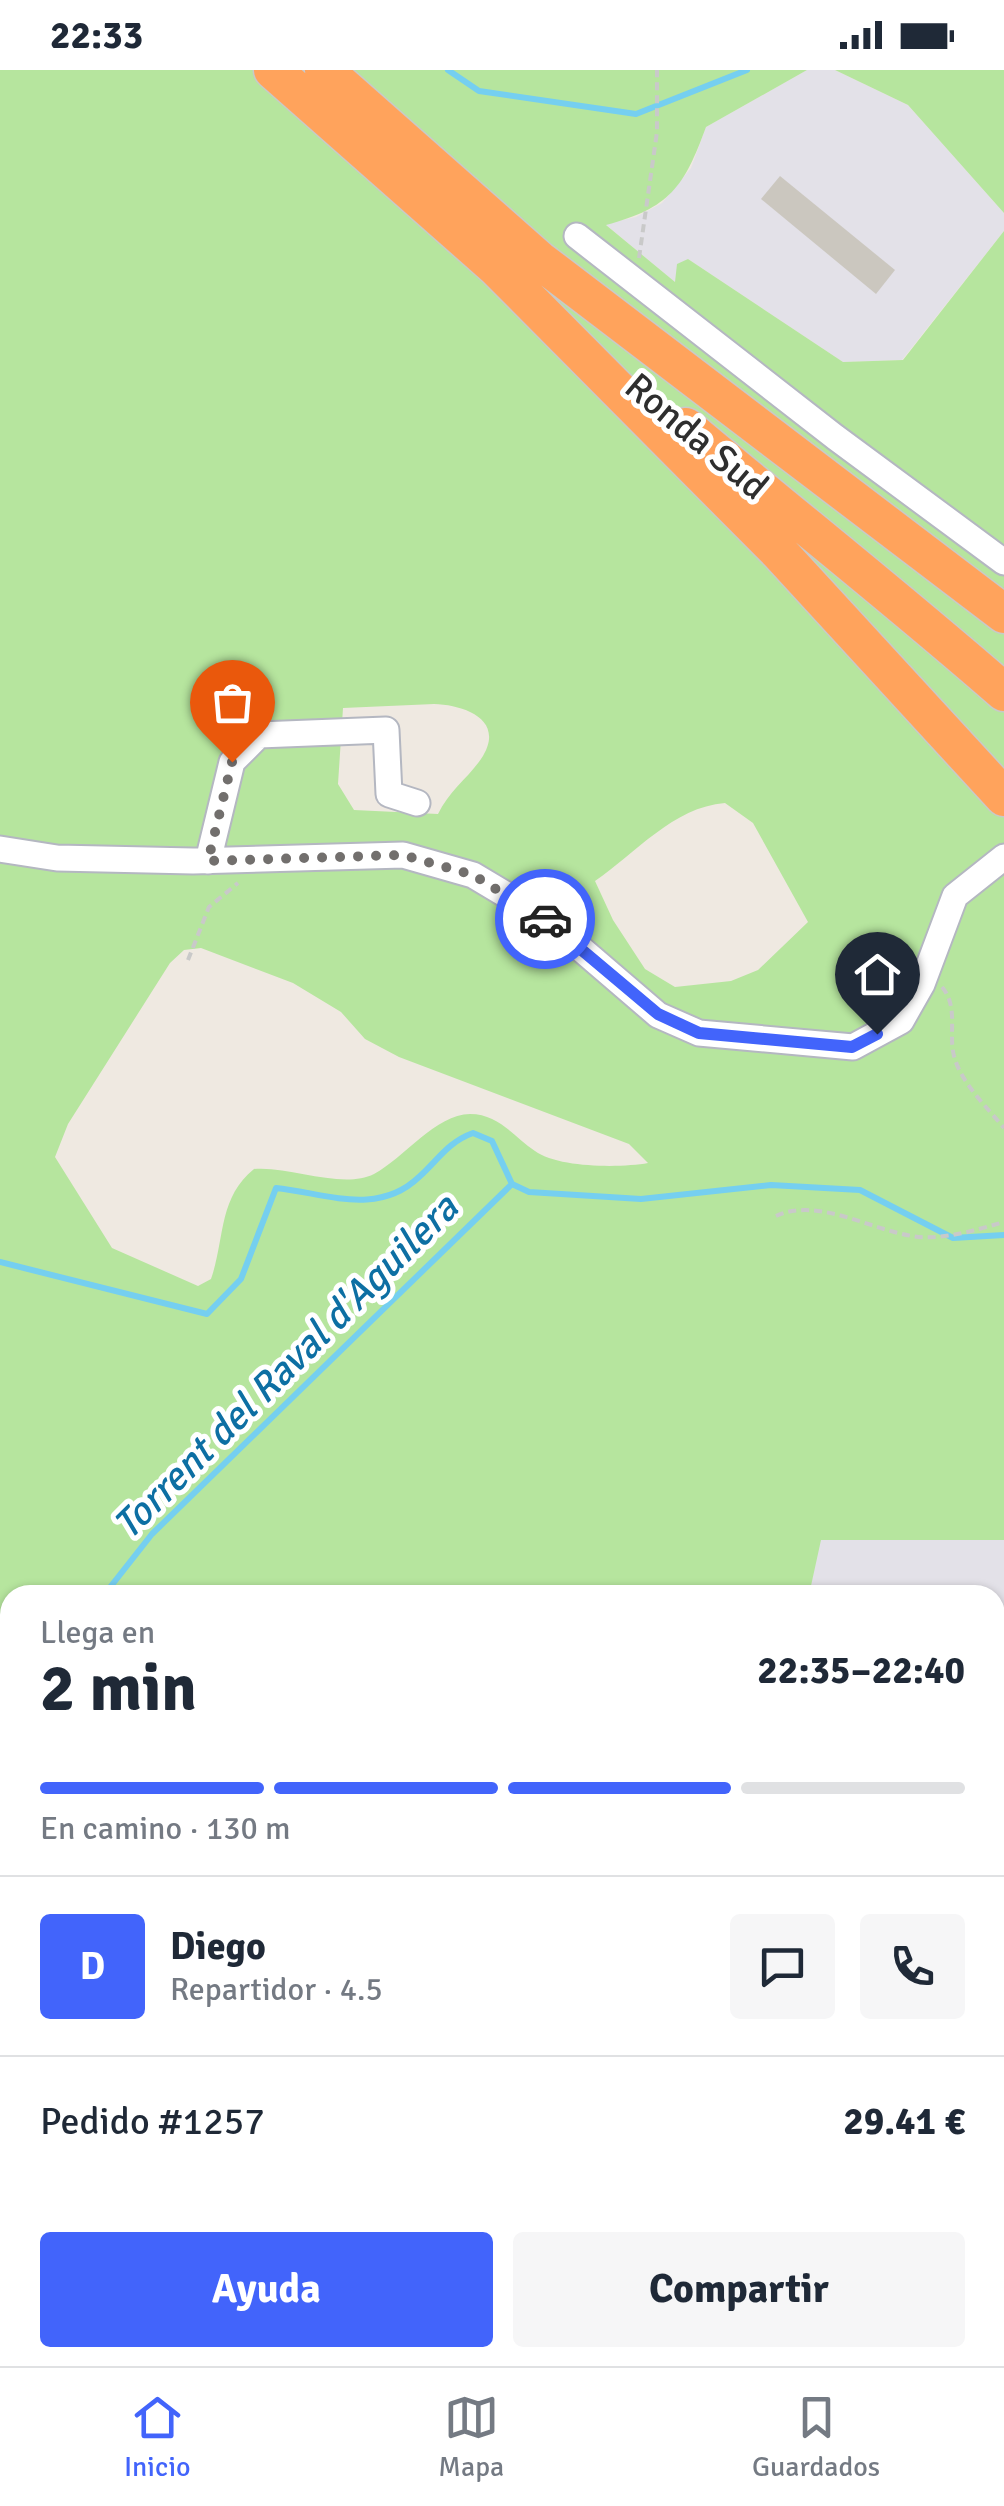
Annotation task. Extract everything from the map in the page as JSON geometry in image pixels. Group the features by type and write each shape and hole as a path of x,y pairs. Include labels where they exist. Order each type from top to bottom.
{"highway":[{"path":"273,70 497,268 778,551 1004,796"},
{"path":"324,70 539,260 1004,614"},
{"name":"Ronda Sud","path":"539,260 851,549 900,600 1004,692"},
{"name":"Ronda Sud","path":"497,268 844,560 900,600"}],"street":[{"path":"577,236 834,437 1004,562"},
{"path":"208,861 232,762 259,735 386,730 389,794 417,803"},
{"path":"0,849 57,858 208,861 403,855 473,875 545,918 658,1014 699,1033 852,1047 901,1021 924,977 955,896 1000,863"}],"path":[{"path":"635,278 657,132 657,70"},
{"path":"188,960 209,907 245,879"},
{"path":"924,977 948,995 954,1059 1004,1128"},
{"path":"776,1216 806,1208 916,1237 970,1232 1004,1222"}],"shaded area":[{"path":"807,70 835,70 908,105 1004,213 1004,231 902,360 843,362 688,259 676,283 605,224 636,217 662,203 691,168 706,127"},
{"path":"820,1540 1004,1540 1004,1585 811,1585"}],"green space":[{"path":"0,70 807,70 706,127 690,165 672,192 646,211 606,225 675,282 677,264 688,259 843,362 903,360 1004,231 1004,1540 821,1540 811,1585 0,1585","holes":["434,704 479,717 486,725 488,745 438,814 354,810 338,784 343,708","725,803 753,823 808,922 758,970 731,981 675,987 645,969 613,920 595,881 672,822 706,806","201,948 293,983 341,1012 365,1039 399,1057 629,1144 648,1163 606,1166 559,1161 535,1151 489,1118 457,1116 433,1129 385,1167 361,1178 332,1179 254,1169 242,1180 228,1206 211,1279 198,1286 112,1248 55,1157 68,1124 170,963 184,950"]},
{"path":"835,70 1004,70 1004,213 908,105"}],"building":[{"path":"780,176 895,270 876,294 761,199"}],"waterway":[{"path":"448,70 479,91 636,114 747,70"},
{"path":"0,1262 207,1314 241,1279 276,1188 350,1199 386,1196 403,1189 450,1146 473,1133 492,1141 512,1184"},
{"path":"512,1184 529,1192 641,1199 771,1185 860,1190 953,1238 1004,1235"},
{"name":"Torrent del Raval d'Aguilera","path":"112,1585 152,1534 512,1184"}],"way so far":[{"path":"232,762 208,861 403,855 473,875 545,919"}],"route":[{"path":"545,919 658,1014 699,1033 852,1047 877,1034"}]}
